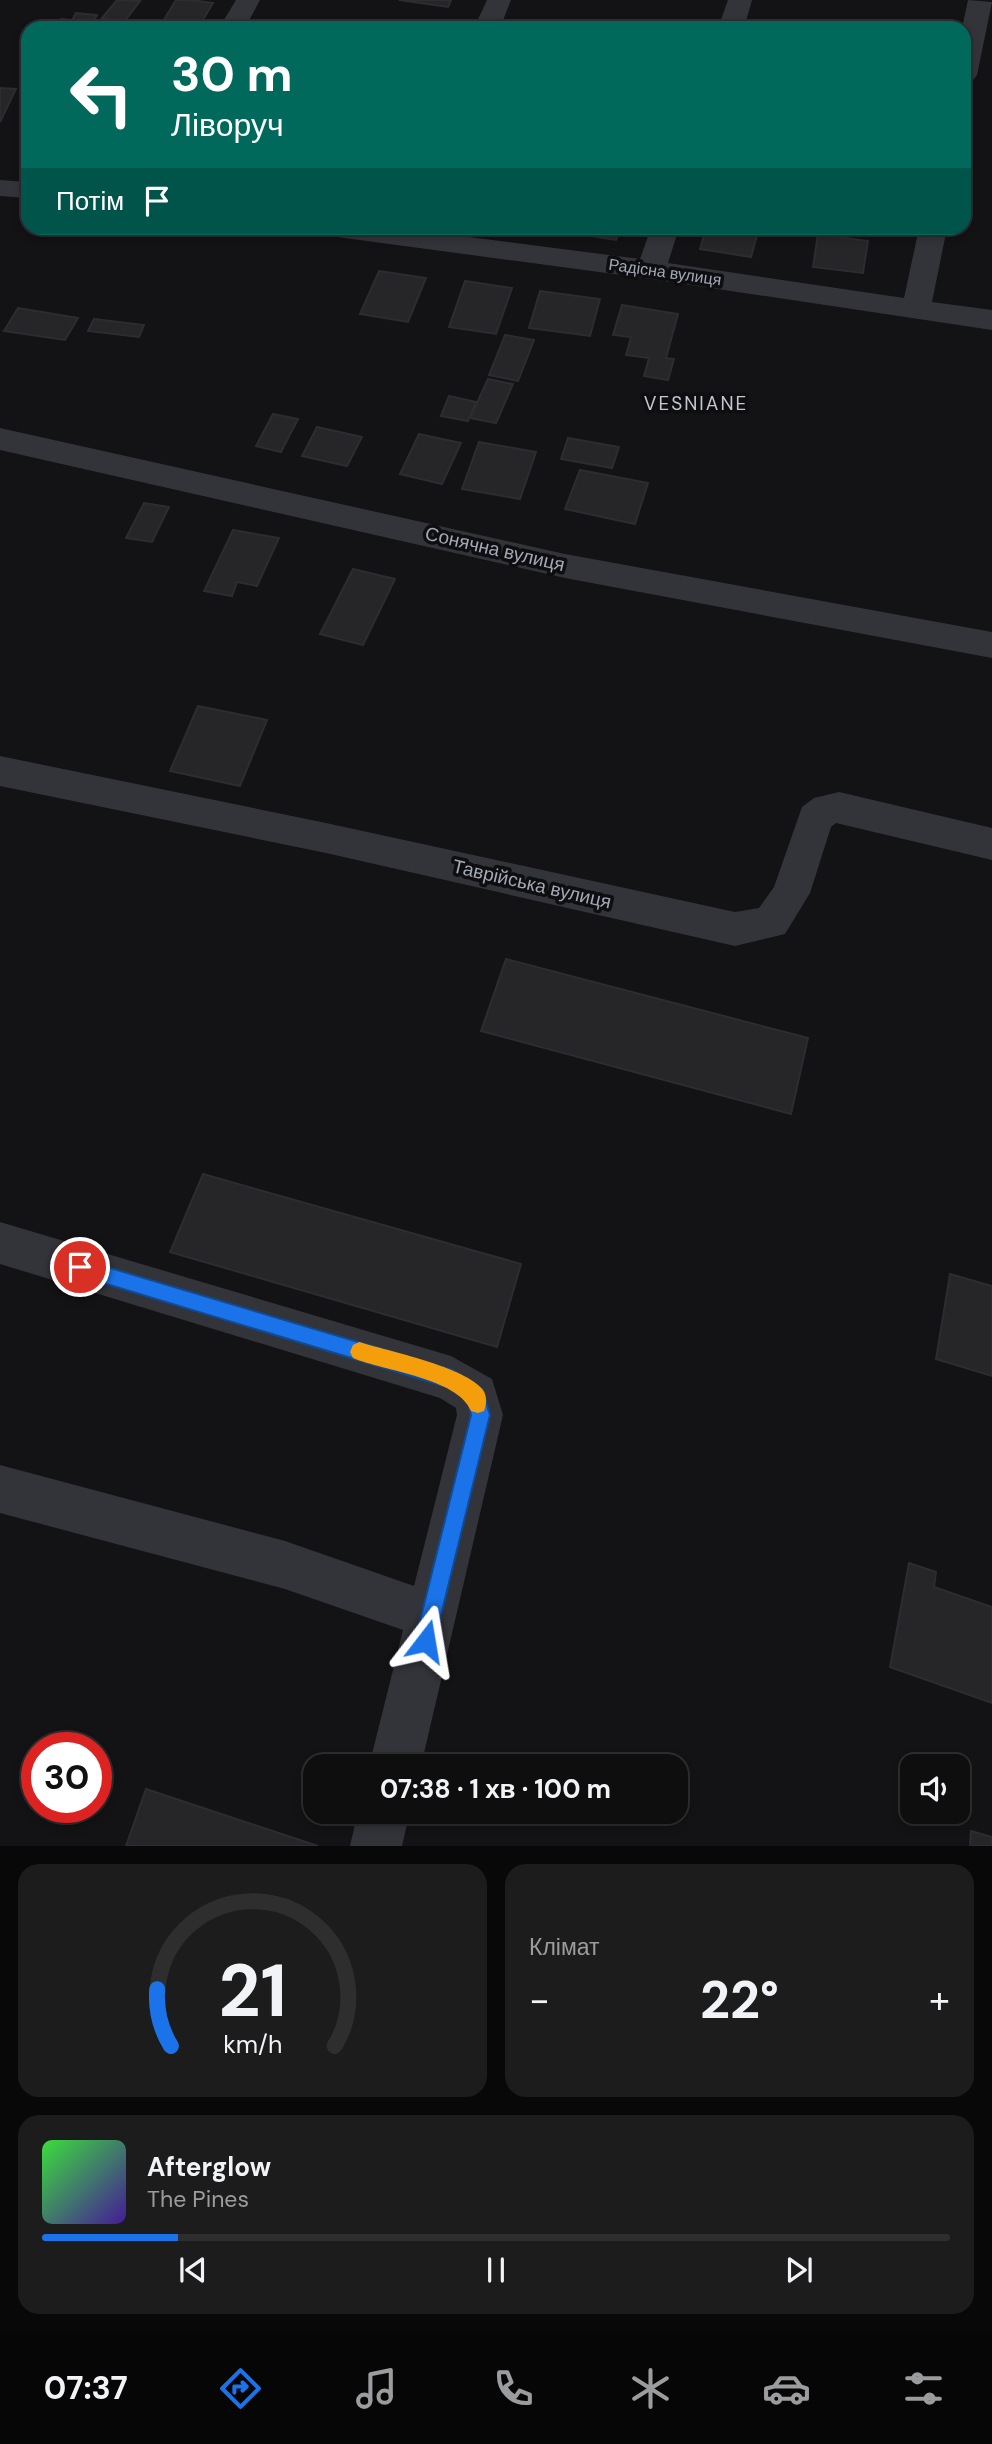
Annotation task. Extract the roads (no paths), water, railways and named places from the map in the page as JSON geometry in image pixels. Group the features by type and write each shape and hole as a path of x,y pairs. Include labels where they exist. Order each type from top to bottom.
{"street":[{"path":"236,21 248,0"},
{"path":"490,21 499,0"},
{"path":"733,21 740,0"},
{"path":"971,42 980,0"},
{"path":"0,188 21,190"},
{"name":"Радісна вулиця","path":"421,235 992,320"},
{"path":"651,270 663,235"},
{"path":"916,309 932,235"},
{"name":"Сонячна вулиця","path":"0,439 565,566 992,645"},
{"name":"Таврійська вулиця","path":"0,771 326,838 735,929 771,922 791,893 815,818 827,809 839,807 992,844"},
{"path":"0,1243 452,1379 476,1395 480,1415 398,1754"},
{"path":"0,1489 285,1565 432,1616"},
{"path":"376,1846 381,1824"}],"district":[{"name":"VESNIANE","path":"696,403"}]}
